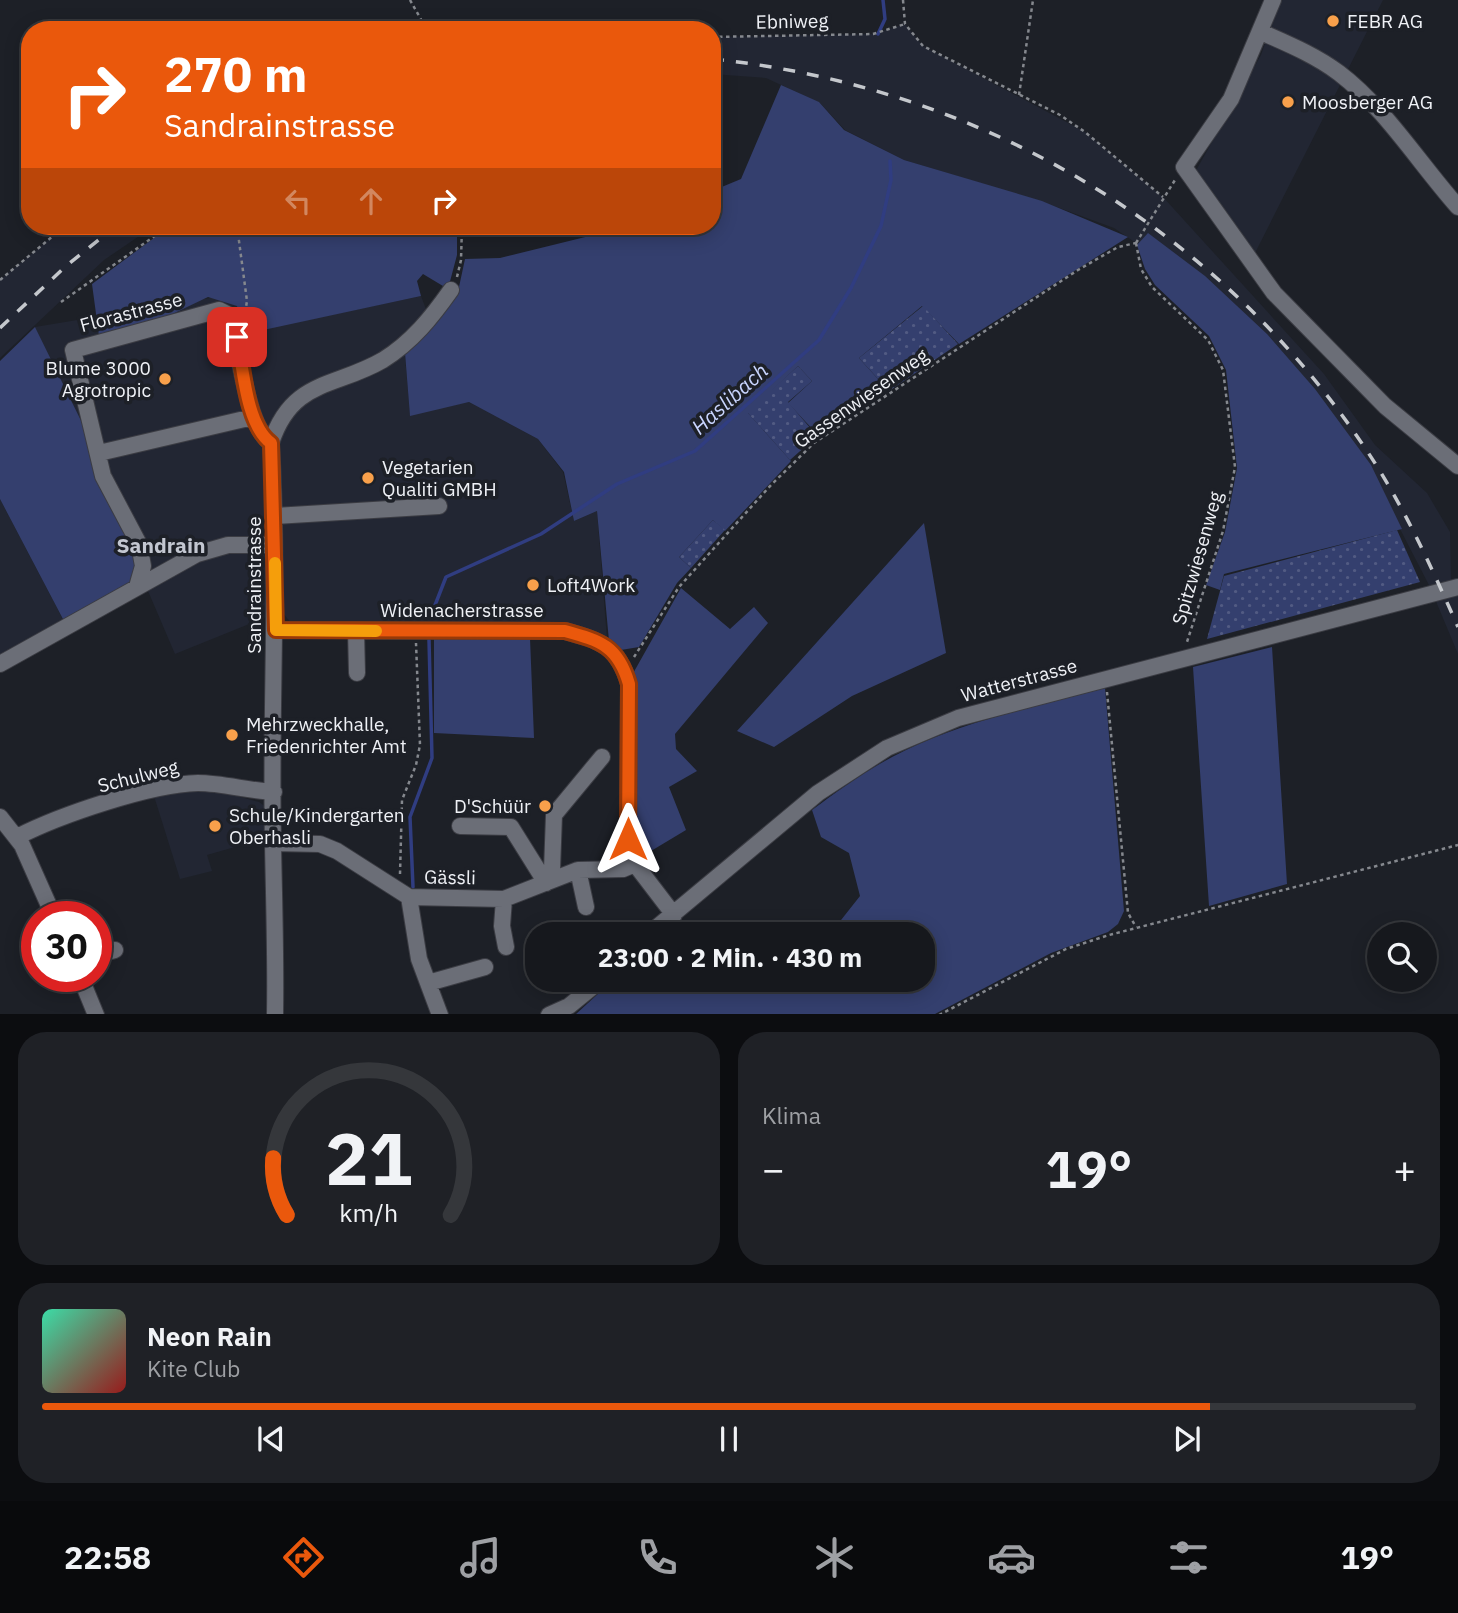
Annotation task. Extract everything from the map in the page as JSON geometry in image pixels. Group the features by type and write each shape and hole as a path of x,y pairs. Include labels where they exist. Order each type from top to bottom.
{"street":[{"path":"1273,0 1231,99 1184,167 1274,293 1385,406 1458,466"},
{"path":"1261,32 1297,47 1341,74 1366,97 1458,207"},
{"path":"271,443 276,427 311,388 382,360 418,332 451,290"},
{"name":"Florastrasse","path":"137,587 143,566 139,544 103,476 73,350 219,310 227,314 237,337 253,417 261,436 271,443"},
{"path":"99,453 253,417"},
{"name":"Sandrainstrasse","path":"271,443 276,630 272,843 276,925 275,1014"},
{"path":"275,516 439,506"},
{"path":"0,664 197,554 228,545 274,545"},
{"name":"Watterstrasse","path":"665,922 818,793 887,748 958,718 1458,587"},
{"name":"Widenacherstrasse","path":"276,630 565,631 593,639 611,648 623,666"},
{"path":"356,631 357,673"},
{"path":"623,666 629,684 628,839 635,864 674,915"},
{"path":"550,881 554,815 602,757"},
{"name":"Schulweg","path":"17,837 80,812 180,785 201,783 274,792"},
{"path":"1,820 17,837 47,901"},
{"path":"460,826 511,827 550,881"},
{"name":"Gässli","path":"272,843 320,845 337,852 404,894 504,899 578,870 623,869 635,864"},
{"path":"578,870 586,907"},
{"path":"404,894 419,959 440,1014"},
{"path":"504,899 502,926 506,947"},
{"path":"428,984 485,967"},
{"path":"87,992 96,1014"},
{"path":"552,1014 587,992"}],"path":[{"path":"410,0 422,21"},
{"path":"903,0 905,24 923,46 1085,132 1163,197"},
{"path":"1019,95 1033,0"},
{"name":"Ebniweg","path":"721,37 873,34 905,24"},
{"path":"1136,243 1184,167"},
{"path":"0,280 54,235"},
{"path":"61,302 156,235"},
{"path":"237,337 247,301 238,235"},
{"path":"451,290 461,260 461,235"},
{"name":"Spitzwiesenweg","path":"1136,243 1141,269 1152,287 1208,340 1217,355 1223,370 1235,467 1223,531 1182,659"},
{"name":"Gassenwiesenweg","path":"623,666 640,651 680,587 771,485 814,443 1088,264 1118,247 1136,243"},
{"path":"404,894 402,800 416,765 420,746 417,645 412,631"},
{"path":"1106,679 1128,913 1136,927"},
{"path":"939,1014 1066,949 1136,927 1458,845"}],"shaded area":[{"path":"1280,0 1383,0 1255,253 1194,174 1261,55"},
{"path":"905,24 923,46 1085,132 1163,197 1324,374 1375,445 1427,493 1450,532 1451,580 1458,579 1458,654 1430,587 1369,469 1173,273 1136,243 1114,228 1043,202 904,160 845,130 820,103 766,78 721,75 721,37 873,34"},
{"path":"781,85 819,102 844,130 904,160 1042,201 1128,237 959,344 922,306 859,358 888,390 818,435 788,403 812,381 798,366 748,413 791,461 725,531 713,520 679,557 691,568 677,583 639,647 621,650 609,641 597,511 574,521 564,472 538,439 469,402 410,416 405,353 423,336 459,287 465,259 500,258 593,235 721,235 721,187 741,179"},
{"path":"1148,233 1205,276 1267,334 1315,389 1371,465 1402,529 1224,574 1220,590 1206,585 1225,532 1237,468 1226,370 1209,336 1155,285 1145,269 1137,245"},
{"path":"54,235 141,235 104,260 0,358 0,280"},
{"path":"158,235 457,235 457,255 448,289 423,274 417,281 421,296 245,334 237,306 208,297 164,318 99,336 92,284"},
{"path":"234,294 245,333 421,296 427,312 403,334 410,414 469,402 538,439 563,472 574,521 597,511 607,639 577,626 293,625 281,611 175,654 35,327"},
{"path":"923,306 958,344 889,391 859,358"},
{"path":"35,327 89,437 136,549 136,565 130,587 64,621 0,499 0,361"},
{"path":"798,366 812,381 788,402 817,436 790,460 747,412"},
{"path":"0,499 64,621 0,659"},
{"path":"713,520 725,530 691,568 679,557"},
{"path":"924,523 946,653 852,696 774,747 737,731"},
{"path":"1397,530 1420,582 1207,639 1224,576"},
{"path":"681,588 730,629 754,607 768,623 675,734 676,749 697,771 669,787 686,830 641,857 633,837 631,677"},
{"path":"434,638 530,638 534,738 434,733"},
{"path":"1272,647 1287,884 1209,906 1193,667"},
{"path":"1105,688 1124,911 1118,924 1108,932 1051,953 935,1014 576,1014 600,992 935,992 935,922 839,922 860,896 849,853 821,837 812,810 881,763 954,730"},
{"name":"Schule/Kindergarten Oberhasli","path":"183,790 219,791 259,802 266,807 267,838 207,855 212,871 180,879 154,796"}],"waterway":[{"name":"Haslibach","path":"878,34 885,19 883,0"},
{"name":"Haslibach","path":"430,618 446,577 541,534 617,484 695,451 819,340 851,288 881,226 891,180 890,161"},
{"name":"Haslibach","path":"413,887 410,817 432,758 429,640"}],"railway":[{"path":"721,60 810,74 904,100 995,135 1081,179 1161,233 1236,295 1303,366 1363,445 1403,511 1458,627"},
{"path":"0,328 66,266 105,235"}],"slow traffic":[{"path":"275,563 276,630 376,631"}],"place":[{"name":"FEBR AG","path":"1333,21"},
{"name":"Moosberger AG","path":"1288,102"},
{"name":"Blume 3000 Agrotropic","path":"165,379"},
{"name":"Vegetarien Qualiti GMBH","path":"368,478"},
{"name":"Loft4Work","path":"533,585"},
{"name":"Mehrzweckhalle, Friedenrichter Amt","path":"232,735"},
{"name":"D'Schüür","path":"545,806"},
{"name":"Schule/Kindergarten Oberhasli","path":"215,826"}],"district":[{"name":"Sandrain","path":"161,546"}],"route":[{"path":"237,337 253,417 261,436 271,443 276,630 565,631 593,639 611,648 623,666 629,684 628,839"}]}
